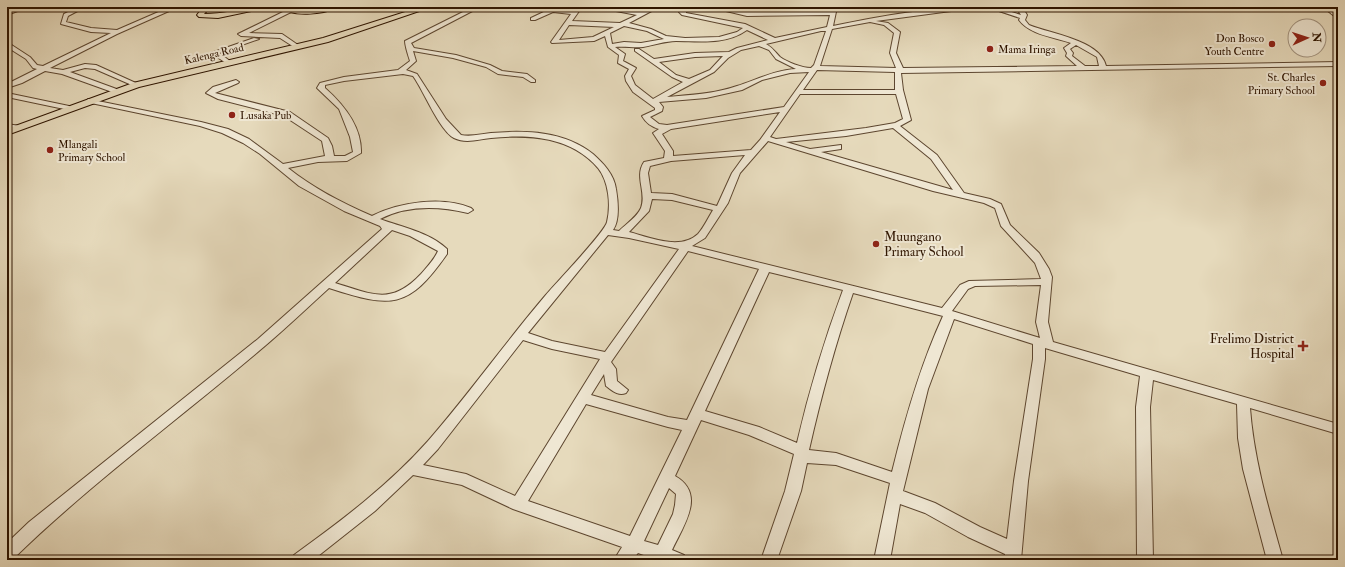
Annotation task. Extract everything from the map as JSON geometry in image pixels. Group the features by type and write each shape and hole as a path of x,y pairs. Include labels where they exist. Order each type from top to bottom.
{"main road":[{"path":"207,7 201,13 201,16 218,16 249,8 267,7"},
{"path":"282,7 289,11 308,13 333,7"},
{"name":"Kalenga Road","path":"7,132 90,100 136,85 347,33 428,7"}],"street":[{"path":"7,13 25,7"},
{"path":"82,7 68,13 63,23 91,30 120,31"},
{"path":"7,86 22,82 43,68 120,31 175,7"},
{"path":"402,72 403,68 413,61 410,54 408,41 477,7"},
{"path":"598,7 644,14"},
{"path":"634,7 654,8"},
{"path":"683,7 684,9 682,12 684,14 726,20 743,25 775,41"},
{"path":"689,7 718,10 726,9"},
{"path":"719,7 743,14 836,14 886,24 897,32 893,53 899,71 900,92 907,120 894,125 820,135 770,139"},
{"path":"749,7 757,14"},
{"path":"778,7 805,9 818,14"},
{"path":"656,101 712,71 726,56 743,48 821,29 898,16 978,7"},
{"path":"990,7 1022,17"},
{"path":"1019,7 1023,13 1022,20 1024,24 1034,30 1075,43 1100,56 1103,67"},
{"path":"1326,7 1338,17"},
{"path":"533,19 550,8 577,10 569,24 560,32 554,42 591,40 654,8"},
{"path":"271,35 241,34 289,11"},
{"path":"518,504 606,360 680,246 695,241 706,230 736,173 752,152 770,139 786,109 811,70 836,14"},
{"path":"269,21 296,46"},
{"path":"569,24 623,25 651,30 671,44 688,48 703,55"},
{"path":"610,46 624,44 641,45 665,39 717,40 740,33 747,28"},
{"path":"228,62 214,53 239,43 271,35 278,30"},
{"path":"607,33 609,35 607,37 607,41 610,46 622,54 620,62 633,68 628,79 634,87 656,101 659,109 646,116 656,129 669,151 668,160"},
{"path":"1075,43 1067,48 1070,53 1069,56 1083,68"},
{"path":"7,44 28,58 33,66 63,72 118,91"},
{"path":"760,44 771,49 778,58 811,70"},
{"path":"410,49 454,56 488,66 500,73 525,75 533,81"},
{"path":"637,50 655,61 674,76 689,82"},
{"path":"655,61 731,53"},
{"path":"656,101 706,96 739,88 760,79 790,71 899,71 1338,64"},
{"path":"63,72 85,66 96,67 136,85"},
{"path":"280,168 306,161 352,156 357,153 358,147 341,107 321,88 321,85 344,79 402,72 415,75 449,129 457,137 466,138 501,135 547,136 562,140 572,145 591,158 604,170 610,181 613,216 610,227 520,334 433,445 412,469 351,521 300,560"},
{"path":"236,82 216,89 210,93 291,115 325,140 328,146 330,159"},
{"path":"798,92 852,90 900,92"},
{"path":"7,95 69,108"},
{"path":"90,100 194,122 225,131 252,145 280,168 323,197 386,226 396,227 415,235 440,248 443,252 414,286 394,298 379,297 327,284"},
{"path":"656,129 786,109"},
{"path":"894,125 934,157 961,195"},
{"path":"7,126 17,128"},
{"path":"792,146 819,140 820,135"},
{"path":"584,398 668,422 695,420 754,431 802,455 844,461 897,487 909,501 930,508 1013,555 1039,359 1043,343 1042,322 1046,282 1045,270 1040,260 1007,227 998,206 987,201 961,195 770,139"},
{"path":"811,152 838,147"},
{"path":"622,234 643,214 647,205 644,166 651,162 752,152"},
{"path":"647,196 672,197 718,209"},
{"path":"372,220 394,209 403,207 454,206 468,210"},
{"path":"7,554 41,522 262,342 385,233 387,230 386,226"},
{"path":"605,232 680,246 948,313 1043,343 1147,372 1338,429"},
{"path":"622,560 634,545 695,420 765,268"},
{"path":"882,560 918,398 948,313 964,287 973,283 1046,282"},
{"path":"769,560 788,508 802,455 814,398 831,338 849,288"},
{"path":"520,334 538,342 575,348 606,360 610,369 610,383 621,390"},
{"path":"1145,560 1143,414 1147,372"},
{"path":"1243,401 1245,437 1252,475 1276,560"},
{"path":"412,469 466,480 518,504 678,560"},
{"path":"662,554 681,511 684,498 680,489 666,479"}],"place":[{"name":"Don Bosco Youth Centre","path":"1272,44"},
{"name":"Mama Iringa","path":"990,49"},
{"name":"St. Charles Primary School","path":"1323,83"},
{"name":"Lusaka Pub","path":"232,115"},
{"name":"Mlangali Primary School","path":"50,150"},
{"name":"Muungano Primary School","path":"876,244"},
{"name":"Frelimo District Hospital","path":"1303,346"}]}
